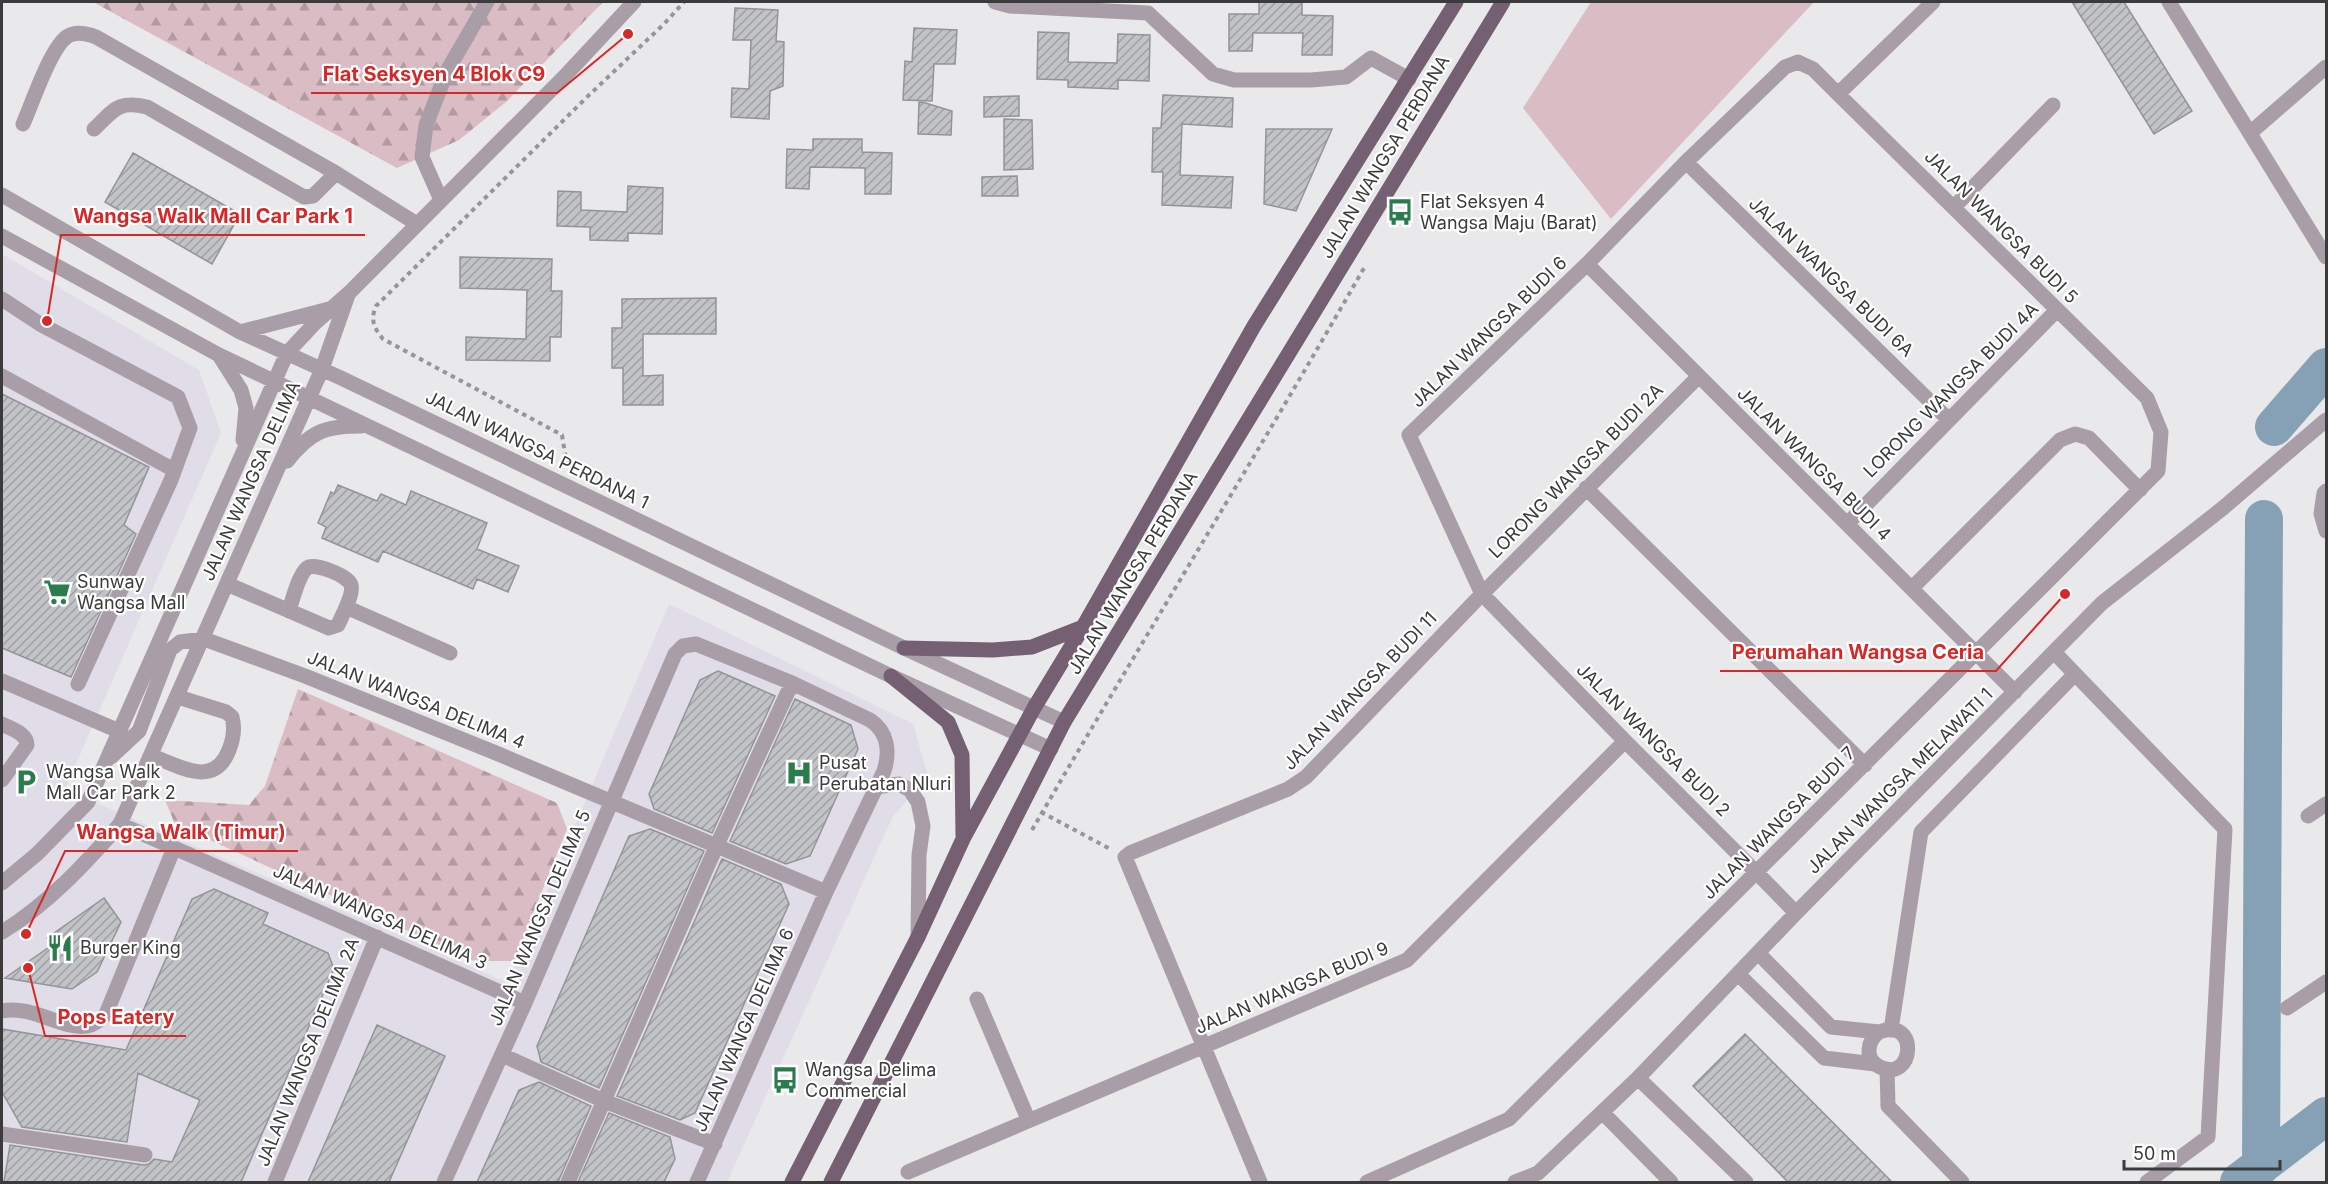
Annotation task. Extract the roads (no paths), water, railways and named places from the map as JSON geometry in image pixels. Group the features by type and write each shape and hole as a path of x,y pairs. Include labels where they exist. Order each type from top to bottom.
{"main road":[{"name":"JALAN WANGSA PERDANA","path":"792,1182 918,937 963,839 1034,708 1083,627 1254,326 1456,2"},
{"name":"JALAN WANGSA PERDANA","path":"831,1182 1064,722 1503,2"},
{"path":"904,648 993,650 1032,647 1083,627"},
{"path":"891,676 948,722 962,755 963,839"}],"street":[{"path":"441,200 422,158 426,125 447,71 488,2"},
{"path":"287,353 564,77 634,2"},
{"path":"995,2 1010,6 1148,13 1213,74 1222,78 1311,80 1346,77 1371,58 1409,79"},
{"path":"1838,94 1933,2"},
{"path":"2169,2 2326,257"},
{"path":"23,124 57,45 70,34 85,34 96,37 336,173 417,224"},
{"name":"JALAN WANGSA BUDI 5","path":"1798,62 1813,69 2147,398 2161,432"},
{"name":"JALAN WANGSA BUDI 6","path":"1482,594 1409,435 1587,264 1686,162 1785,67 1798,62"},
{"path":"2250,133 2326,67"},
{"path":"94,129 116,108 130,103 147,107 304,197 313,196 336,173"},
{"path":"1954,207 2053,105"},
{"name":"JALAN WANGSA BUDI 6A","path":"1686,162 1949,420"},
{"name":"JALAN WANGSA PERDANA 1","path":"2,195 240,332 1064,722"},
{"path":"2,236 219,355 274,382 891,676 1051,749"},
{"name":"JALAN WANGSA BUDI 4","path":"1587,264 2015,692"},
{"name":"JALAN WANGSA DELIMA","path":"2,932 18,922 62,884 94,854 120,824 322,369 349,293"},
{"path":"2,299 40,324 178,397 190,428 174,470 78,684"},
{"path":"240,332 332,308"},
{"name":"LORONG WANGSA BUDI 4A","path":"1847,524 2057,310"},
{"name":"JALAN WANGSA DELIMA","path":"2,883 37,854 88,802 287,353"},
{"path":"219,355 241,390 246,408 241,455"},
{"path":"2,376 174,470"},
{"name":"LORONG WANGSA BUDI 2A","path":"1482,594 1698,376"},
{"name":"JALAN WANGSA MELAWATI 1","path":"1515,1182 1541,1178 1602,1112 1638,1078 1796,913 2102,603 2223,508 2326,420"},
{"path":"272,480 301,444 317,432 338,426 364,426"},
{"name":"JALAN WANGSA BUDI 7","path":"1367,1182 1509,1119 2140,490 2158,471 2161,432"},
{"path":"1912,588 2060,440 2075,434 2089,438 2140,490"},
{"path":"1586,488 1865,765"},
{"path":"2326,491 2321,514 2326,531"},
{"path":"227,584 329,628 334,628 338,624 352,591 351,584 348,580 317,565 304,570 289,610"},
{"name":"JALAN WANGSA BUDI 2","path":"1482,594 1796,913"},
{"name":"JALAN WANGSA BUDI 11","path":"1203,1047 1125,857 1296,785 1482,594"},
{"path":"346,607 450,653"},
{"path":"105,763 139,731 170,650 180,642 204,639"},
{"name":"JALAN WANGSA DELIMA 4","path":"204,639 305,676 485,748 826,892"},
{"name":"JALAN WANGSA DELIMA 5","path":"444,1182 502,1055 675,654 682,646 696,644 792,683"},
{"path":"2054,651 2225,829 2208,1137 2147,1182"},
{"path":"1885,1031 1921,832 2075,674"},
{"path":"2,681 119,731"},
{"path":"568,1182 716,846 792,683"},
{"name":"JALAN WANGA DELIMA 6","path":"697,1182 889,755 880,727 792,683"},
{"path":"152,756 193,772 203,773 218,768 226,757 232,742 232,717 226,712 178,697"},
{"path":"2,724 27,740 27,745 2,780"},
{"name":"JALAN WANGSA BUDI 9","path":"908,1172 1028,1119 1407,960 1625,741"},
{"path":"876,787 899,784 910,790 918,802 923,826 919,855 918,937"},
{"path":"2308,816 2326,804"},
{"name":"JALAN WANGSA DELIMA 3","path":"120,824 525,1002"},
{"path":"2,1011 10,1009 30,1011 79,1027 93,1025 106,1014 174,848"},
{"path":"1774,969 1769,951 1776,934"},
{"name":"JALAN WANGSA DELIMA 2A","path":"275,1182 376,937"},
{"path":"1738,974 1824,1058 1881,1067 1900,1066 1905,1061 1908,1049 1903,1036 1885,1031 1831,1027 1758,953"},
{"path":"2287,1008 2326,982"},
{"path":"977,999 1028,1119"},
{"path":"1802,1035 1821,1016"},
{"path":"1885,1031 1874,1036 1869,1047 1871,1059 1881,1067 1888,1106 1962,1182"},
{"path":"1203,1047 1260,1182"},
{"path":"502,1055 604,1101 715,1144"},
{"path":"1638,1078 1746,1182"},
{"path":"1602,1112 1671,1182"},
{"path":"2,1134 146,1155"}],"waterway":[{"path":"2274,427 2326,367"},
{"path":"2261,1166 2264,519"},
{"path":"2239,1182 2326,1116"}],"place":[{"name":"Flat Seksyen 4 Blok C9","path":"628,34"},
{"name":"Flat Seksyen 4 Wangsa Maju (Barat)","path":"1400,212"},
{"name":"Wangsa Walk Mall Car Park 1","path":"47,321"},
{"name":"Sunway Wangsa Mall","path":"57,592"},
{"name":"Perumahan Wangsa Ceria","path":"2065,594"},
{"name":"Pusat Perubatan Nluri","path":"799,773"},
{"name":"Wangsa Walk Mall Car Park 2","path":"26,782"},
{"name":"Wangsa Walk (Timur)","path":"26,934"},
{"name":"Burger King","path":"60,948"},
{"name":"Pops Eatery","path":"28,968"},
{"name":"Wangsa Delima Commercial","path":"785,1080"}]}
